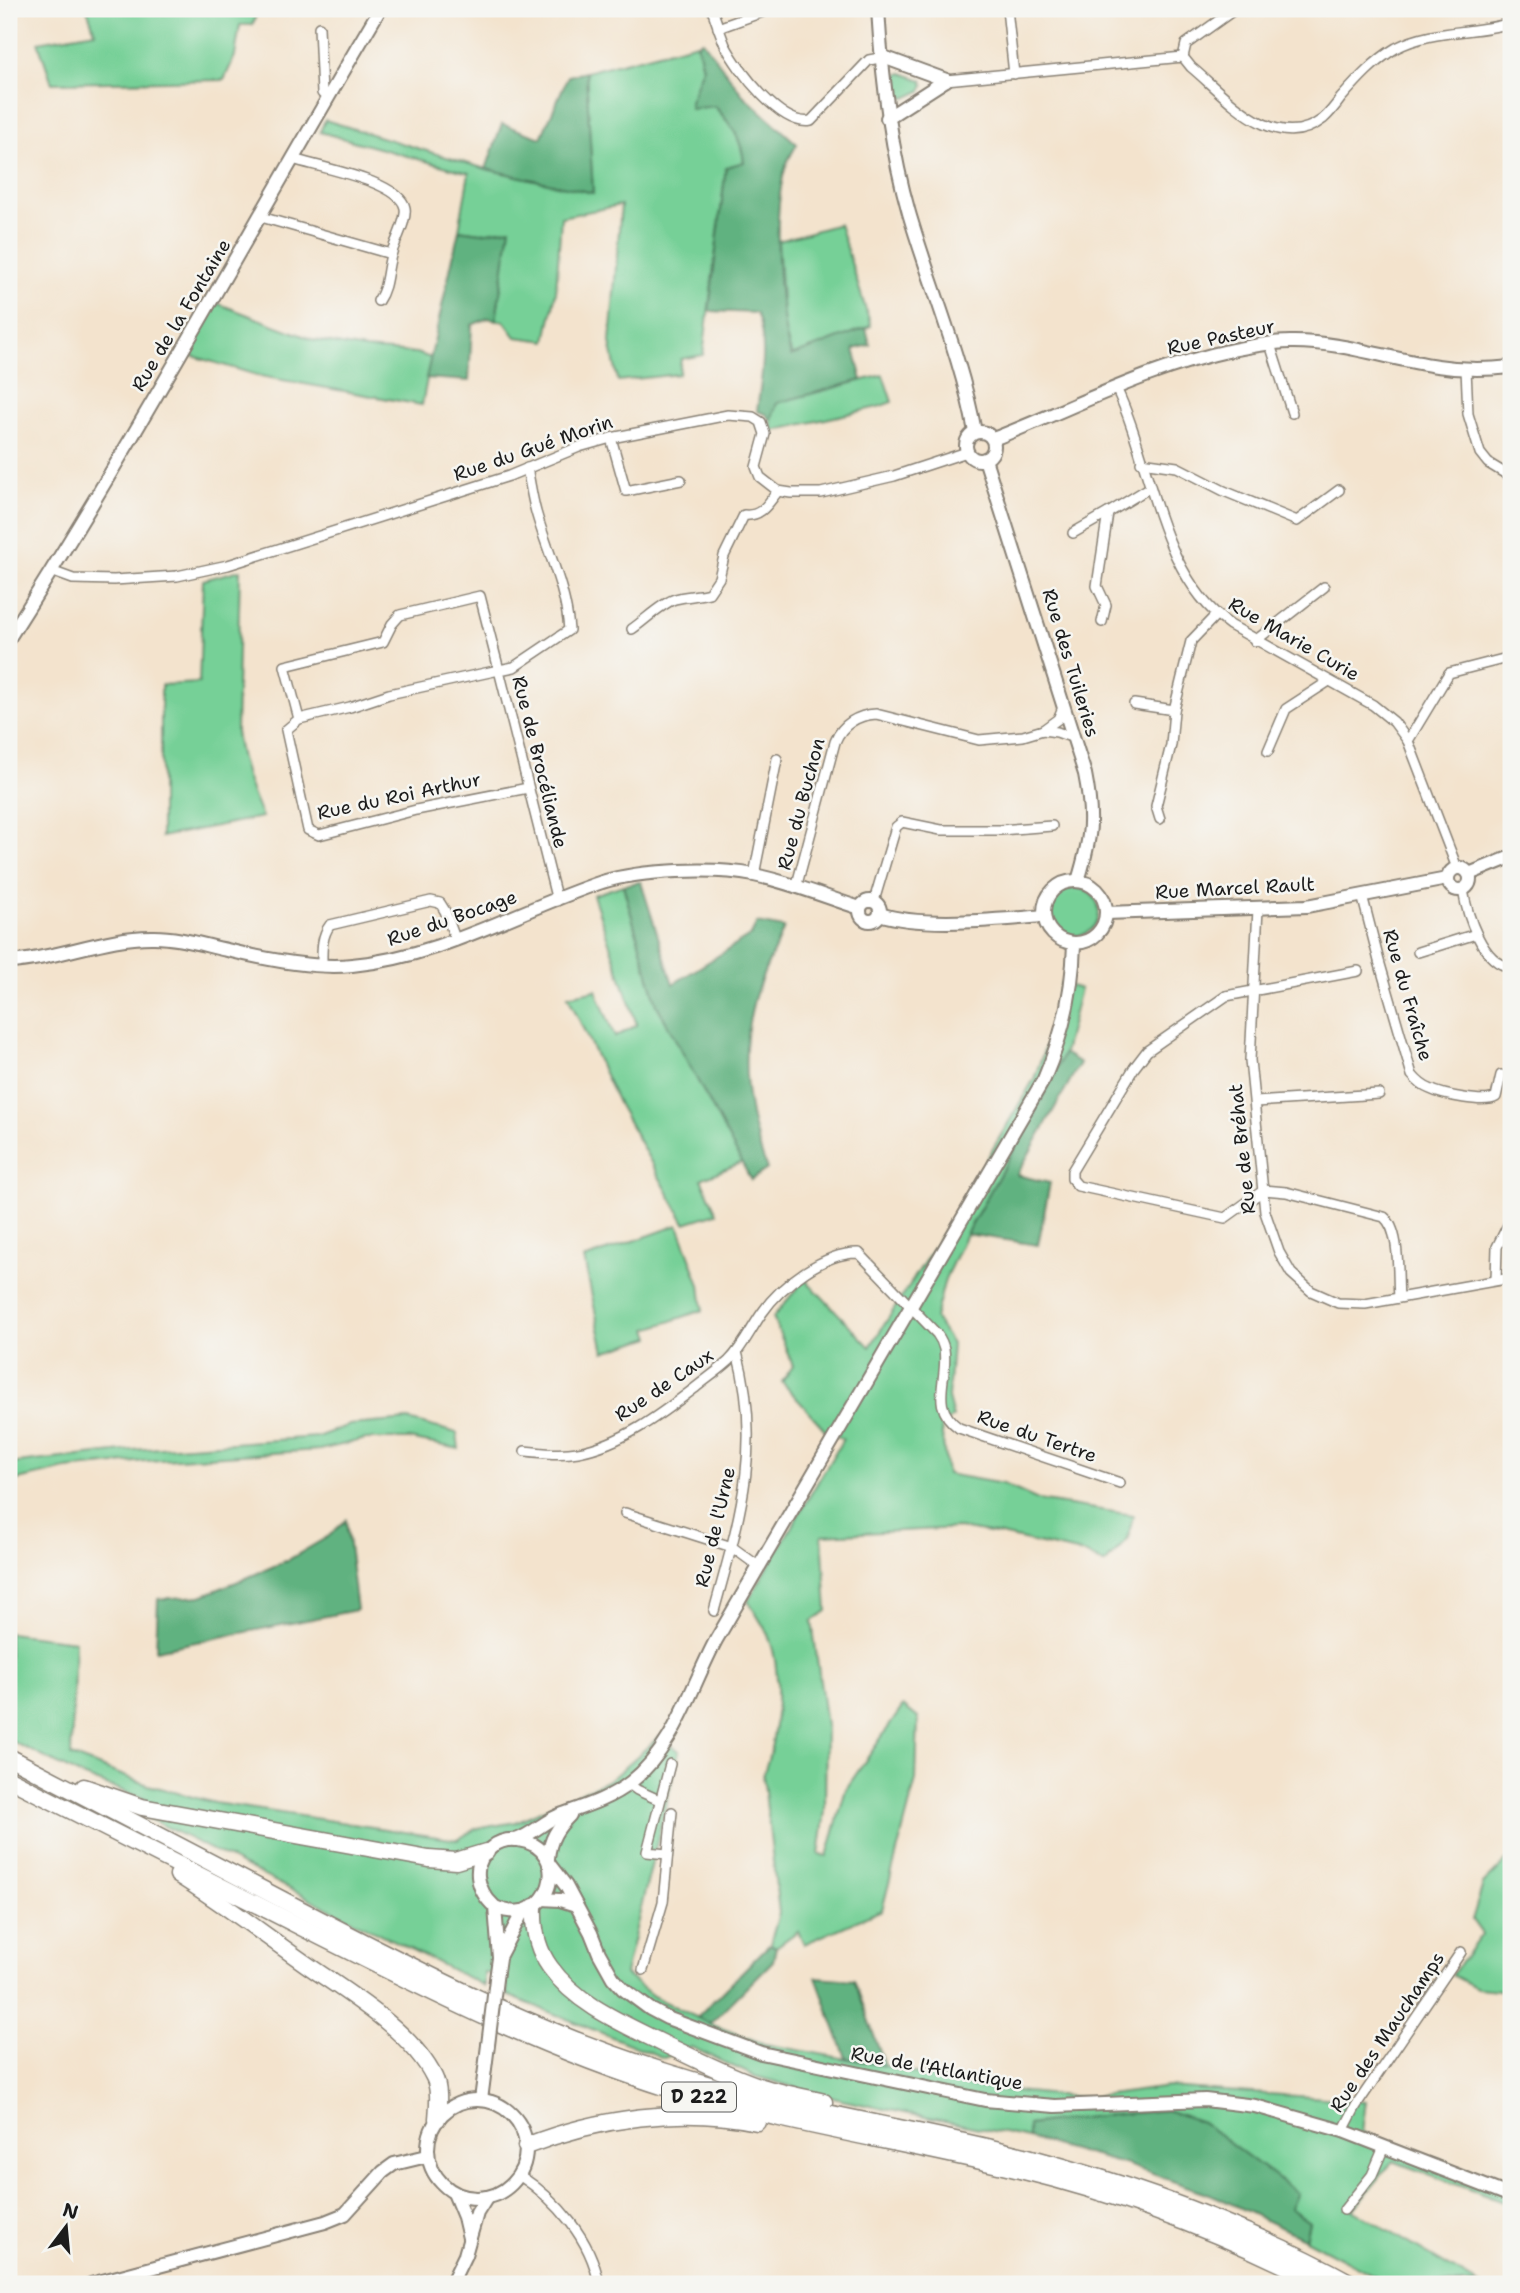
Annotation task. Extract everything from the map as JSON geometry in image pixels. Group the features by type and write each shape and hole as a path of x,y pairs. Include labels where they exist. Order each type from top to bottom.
{"highway":[{"path":"10,1758 142,1807 429,1859 456,1861 486,1852"},
{"name":"D 222","path":"10,1758 462,1993 552,2032 618,2057 715,2087 1026,2157 1122,2185 1235,2228 1353,2284"},
{"name":"D 222","path":"9,1779 462,2008 604,2067 716,2102 1027,2172 1114,2197 1214,2235 1322,2284"},
{"path":"105,1828 207,1893 389,2025 406,2040 435,2078 438,2087 437,2119"},
{"path":"533,1906 537,1942 551,1969 581,1998 622,2024 729,2075 762,2087 880,2116 912,2131"},
{"path":"526,2146 581,2127 656,2116 747,2120 819,2135 886,2140"}],"street":[{"name":"Rue de la Fontaine","path":"9,638 261,217 380,9"},
{"path":"712,9 718,28 737,64 784,115 802,123 811,121 869,60 880,58 946,80 1183,57"},
{"path":"718,28 771,9"},
{"path":"787,9 799,11"},
{"path":"878,9 880,58 892,141 909,212 944,317 975,432"},
{"path":"1007,9 1014,74"},
{"path":"1183,57 1186,44 1235,9"},
{"path":"1183,57 1191,67 1259,124 1275,129 1302,129 1324,118 1377,60 1399,47 1426,37 1493,29 1511,23"},
{"path":"319,27 322,93 327,98"},
{"path":"887,118 946,80"},
{"path":"293,159 360,179 392,191 402,199 406,211 391,254 385,291 378,301"},
{"path":"261,217 391,254"},
{"path":"1270,344 1293,412"},
{"name":"Rue Pasteur","path":"993,439 1150,373 1205,356 1270,344 1328,344 1373,351 1435,366 1466,369 1511,367"},
{"path":"1466,369 1468,414 1480,453 1488,463 1511,477"},
{"name":"Rue Marie Curie","path":"1116,388 1149,488 1179,561 1202,601 1216,615 1255,641 1373,705 1394,722 1408,741 1463,871"},
{"name":"Rue du Gué Morin","path":"51,571 73,579 114,580 177,576 216,568 497,480 579,447 728,415 753,417 761,422 765,434 756,467 760,477 778,491"},
{"path":"975,432 983,432 993,439 993,452 985,459 974,459 967,452 967,438 975,432"},
{"path":"611,438 626,491 681,480"},
{"path":"632,629 676,598 709,593 719,578 724,556 744,515 749,516 761,511 778,491 803,495 821,493 894,476 967,452"},
{"name":"Rue des Tuileries","path":"985,459 1085,774 1091,816 1089,843 1078,881"},
{"path":"1141,462 1177,467 1224,491 1297,521 1339,490"},
{"name":"Rue de Brocéliande","path":"527,468 536,510 562,589 569,630 514,667 499,670 557,901"},
{"path":"1073,533 1149,488"},
{"path":"1102,622 1106,605 1097,586 1108,513"},
{"path":"1255,641 1324,587"},
{"path":"480,596 499,670 389,694 299,719 285,666 383,642 400,615 480,596"},
{"path":"1160,819 1156,806 1171,745 1174,710 1191,641 1216,615"},
{"path":"1408,741 1449,673 1511,657"},
{"path":"1268,751 1286,709 1329,681"},
{"path":"1134,704 1174,710"},
{"path":"1043,730 1058,719 1064,705"},
{"name":"Rue du Buchon","path":"796,888 835,742 848,723 876,714 979,740 1023,736 1043,730 1074,738"},
{"name":"Rue du Roi Arthur","path":"299,719 286,730 308,830 319,835 416,810 528,788"},
{"path":"754,875 777,759"},
{"path":"874,901 896,827 902,821 941,830 1000,830 1052,826"},
{"path":"1463,871 1469,885 1463,890 1453,889 1447,879 1450,872 1463,871 1511,857"},
{"name":"Rue du Bocage","path":"9,962 37,960 128,938 153,937 322,965 388,960 456,941 604,882 646,873 724,872 754,875 860,908"},
{"name":"Rue Marcel Rault","path":"1106,913 1307,906 1447,879"},
{"path":"1078,881 1089,884 1098,891 1104,901 1106,913 1104,925 1097,935 1086,942 1074,944 1053,936 1046,927 1043,916 1048,894 1056,886 1078,881"},
{"path":"1463,890 1476,934 1489,952 1511,967"},
{"name":"Rue du Fraîche","path":"1362,895 1412,1075 1430,1089 1485,1101 1496,1097 1501,1075"},
{"path":"322,965 322,946 325,932 330,925 431,901 440,903 456,941"},
{"path":"867,901 874,901 880,914 873,921 867,921 862,917 860,908 867,901"},
{"name":"Rue de Bréhat","path":"1258,909 1250,1060 1265,1212 1279,1252 1291,1273 1311,1291 1338,1303 1365,1304 1511,1278"},
{"path":"880,914 954,921 1043,916"},
{"path":"1418,952 1476,934"},
{"path":"576,1905 560,1900 506,1912 485,1899 479,1888 477,1875 480,1863 486,1852 501,1842 529,1836 561,1814 572,1812 629,1784 650,1765 671,1735 697,1676 758,1566 1044,1079 1060,1036 1071,980 1074,944"},
{"path":"1358,971 1226,996 1147,1051 1072,1171 1072,1179 1078,1185 1225,1218 1264,1190 1286,1192 1384,1217 1395,1233 1399,1297"},
{"path":"1255,1102 1378,1094"},
{"path":"1496,1280 1497,1247 1511,1219"},
{"path":"737,1352 763,1311 790,1283 807,1270 845,1252 859,1253 911,1304"},
{"name":"Rue du Tertre","path":"911,1304 937,1334 944,1348 942,1405 947,1419 959,1428 1120,1483"},
{"name":"Rue de Caux","path":"525,1451 556,1455 581,1452 612,1440 641,1426 670,1406 728,1362 737,1352"},
{"name":"Rue de l'Urne","path":"714,1611 744,1497 749,1447 743,1374 737,1352"},
{"path":"625,1513 732,1547 758,1566"},
{"path":"667,1854 646,1852 670,1764"},
{"path":"629,1784 659,1800"},
{"path":"499,1958 549,1886 549,1844 555,1830 572,1812"},
{"path":"643,1970 663,1902 672,1812"},
{"path":"516,1840 534,1845 548,1861"},
{"name":"Rue de l'Atlantique","path":"548,1861 566,1886 613,1978 633,1998 667,2018 761,2053 985,2100 1055,2106 1205,2100 1255,2106 1343,2131 1511,2196"},
{"path":"481,2100 499,1958 495,1907"},
{"name":"Rue des Mauchamps","path":"1343,2131 1356,2106 1461,1952"},
{"path":"481,2100 493,2103 512,2115 519,2124 526,2146 526,2157 519,2175 508,2188 496,2195 471,2198 454,2193 441,2184 432,2171 427,2156 427,2143 437,2119 457,2104 481,2100"},
{"path":"1344,2210 1372,2175 1384,2147"},
{"path":"91,2284 116,2281 325,2222 345,2214 383,2172 394,2164 427,2156"},
{"path":"519,2175 540,2188 552,2200 587,2246 596,2263 599,2284"},
{"path":"454,2193 464,2217 469,2242"},
{"path":"450,2284 465,2255 477,2213 487,2197"}],"green space":[{"path":"87,9 256,9 252,25 240,25 235,56 224,80 52,83 38,42 95,32"},
{"path":"703,41 743,95 797,144 787,163 782,182 778,232 780,287 791,356 866,328 870,345 854,349 862,380 777,403 771,421 766,414 757,411 763,349 756,313 709,311 726,167 744,162 734,131 715,106 690,109 690,102 703,68 697,43"},
{"path":"697,43 703,68 690,108 714,106 734,131 744,162 726,168 703,355 681,359 679,374 618,381 610,342 621,205 561,217 556,292 546,341 516,337 504,321 496,320 509,229 481,233 459,230 469,173 320,132 325,120 486,169 593,193 586,72"},
{"path":"586,72 593,193 486,169 502,124 541,138 568,76"},
{"path":"902,73 922,80 924,85 921,91 906,98 894,95 891,83 895,76"},
{"path":"839,224 871,326 792,356 784,329 778,241"},
{"path":"510,228 496,320 488,318 472,325 469,381 426,378 459,230 481,233"},
{"path":"214,302 314,340 365,349 416,353 431,358 422,405 260,376 189,355 187,349"},
{"path":"883,375 892,402 773,431 771,421 776,403"},
{"path":"240,570 236,732 246,776 262,817 161,837 161,685 199,683 203,580"},
{"path":"641,882 673,984 751,935 757,923 784,928 759,985 748,1025 747,1088 754,1129 767,1169 751,1180 657,1005 623,885"},
{"path":"623,885 657,1005 743,1162 701,1179 717,1213 685,1223 619,1105 568,996 596,990 615,1037 637,1025 593,895"},
{"path":"1075,888 1092,895 1099,912 1092,929 1075,936 1058,929 1051,912 1058,895"},
{"path":"1061,983 1080,989 1064,1053 1034,1114 966,1234 945,1279 935,1318 952,1344 948,1398 953,1417 941,1427 947,1474 1003,1484 1038,1500 1133,1515 1128,1539 1105,1564 1086,1554 959,1528 822,1535 827,1611 812,1621 826,1725 825,1811 819,1855 827,1856 846,1789 903,1706 918,1718 916,1780 882,1910 804,1944 798,1931 776,1947 770,1944 779,1913 763,1775 775,1726 776,1672 770,1640 748,1601 843,1439 825,1430 782,1382 793,1366 773,1317 805,1279 870,1347 948,1225 1034,1079 1050,1033"},
{"path":"1064,1053 1080,1063 1017,1175 1050,1183 1038,1245 966,1234 1034,1114"},
{"path":"678,1225 700,1285 703,1310 648,1329 651,1337 604,1352 584,1259"},
{"path":"408,1420 457,1433 459,1449 409,1439 366,1439 320,1450 66,1469 9,1482 9,1464 132,1450 317,1437 349,1425"},
{"path":"346,1520 357,1610 156,1650 158,1599 201,1596 244,1579 288,1560 329,1536"},
{"path":"9,1633 75,1641 71,1756 148,1785 215,1803 457,1840 475,1829 516,1822 611,1779 660,1736 679,1751 625,1974 653,1996 710,2024 765,2044 885,2066 974,2087 1087,2098 1168,2087 1366,2101 1362,2132 1511,2185 1511,2205 1393,2161 1353,2210 1478,2284 1390,2284 1305,2239 1309,2222 1028,2126 1028,2138 841,2100 754,2076 691,2047 664,2058 507,1995 506,1979 484,1972 484,1986 142,1815 145,1799 84,1777 9,1740"},
{"path":"1507,1860 1511,1860 1511,1991 1477,1988 1452,1975 1482,1934 1472,1920 1483,1884"},
{"path":"770,1944 776,1947 773,1961 710,2024 697,2017"},
{"path":"816,1977 854,1980 885,2066 846,2058"},
{"path":"1167,2110 1202,2122 1297,2193 1290,2208 1309,2222 1305,2239 1217,2197 1127,2165 1028,2138 1028,2125"}]}
